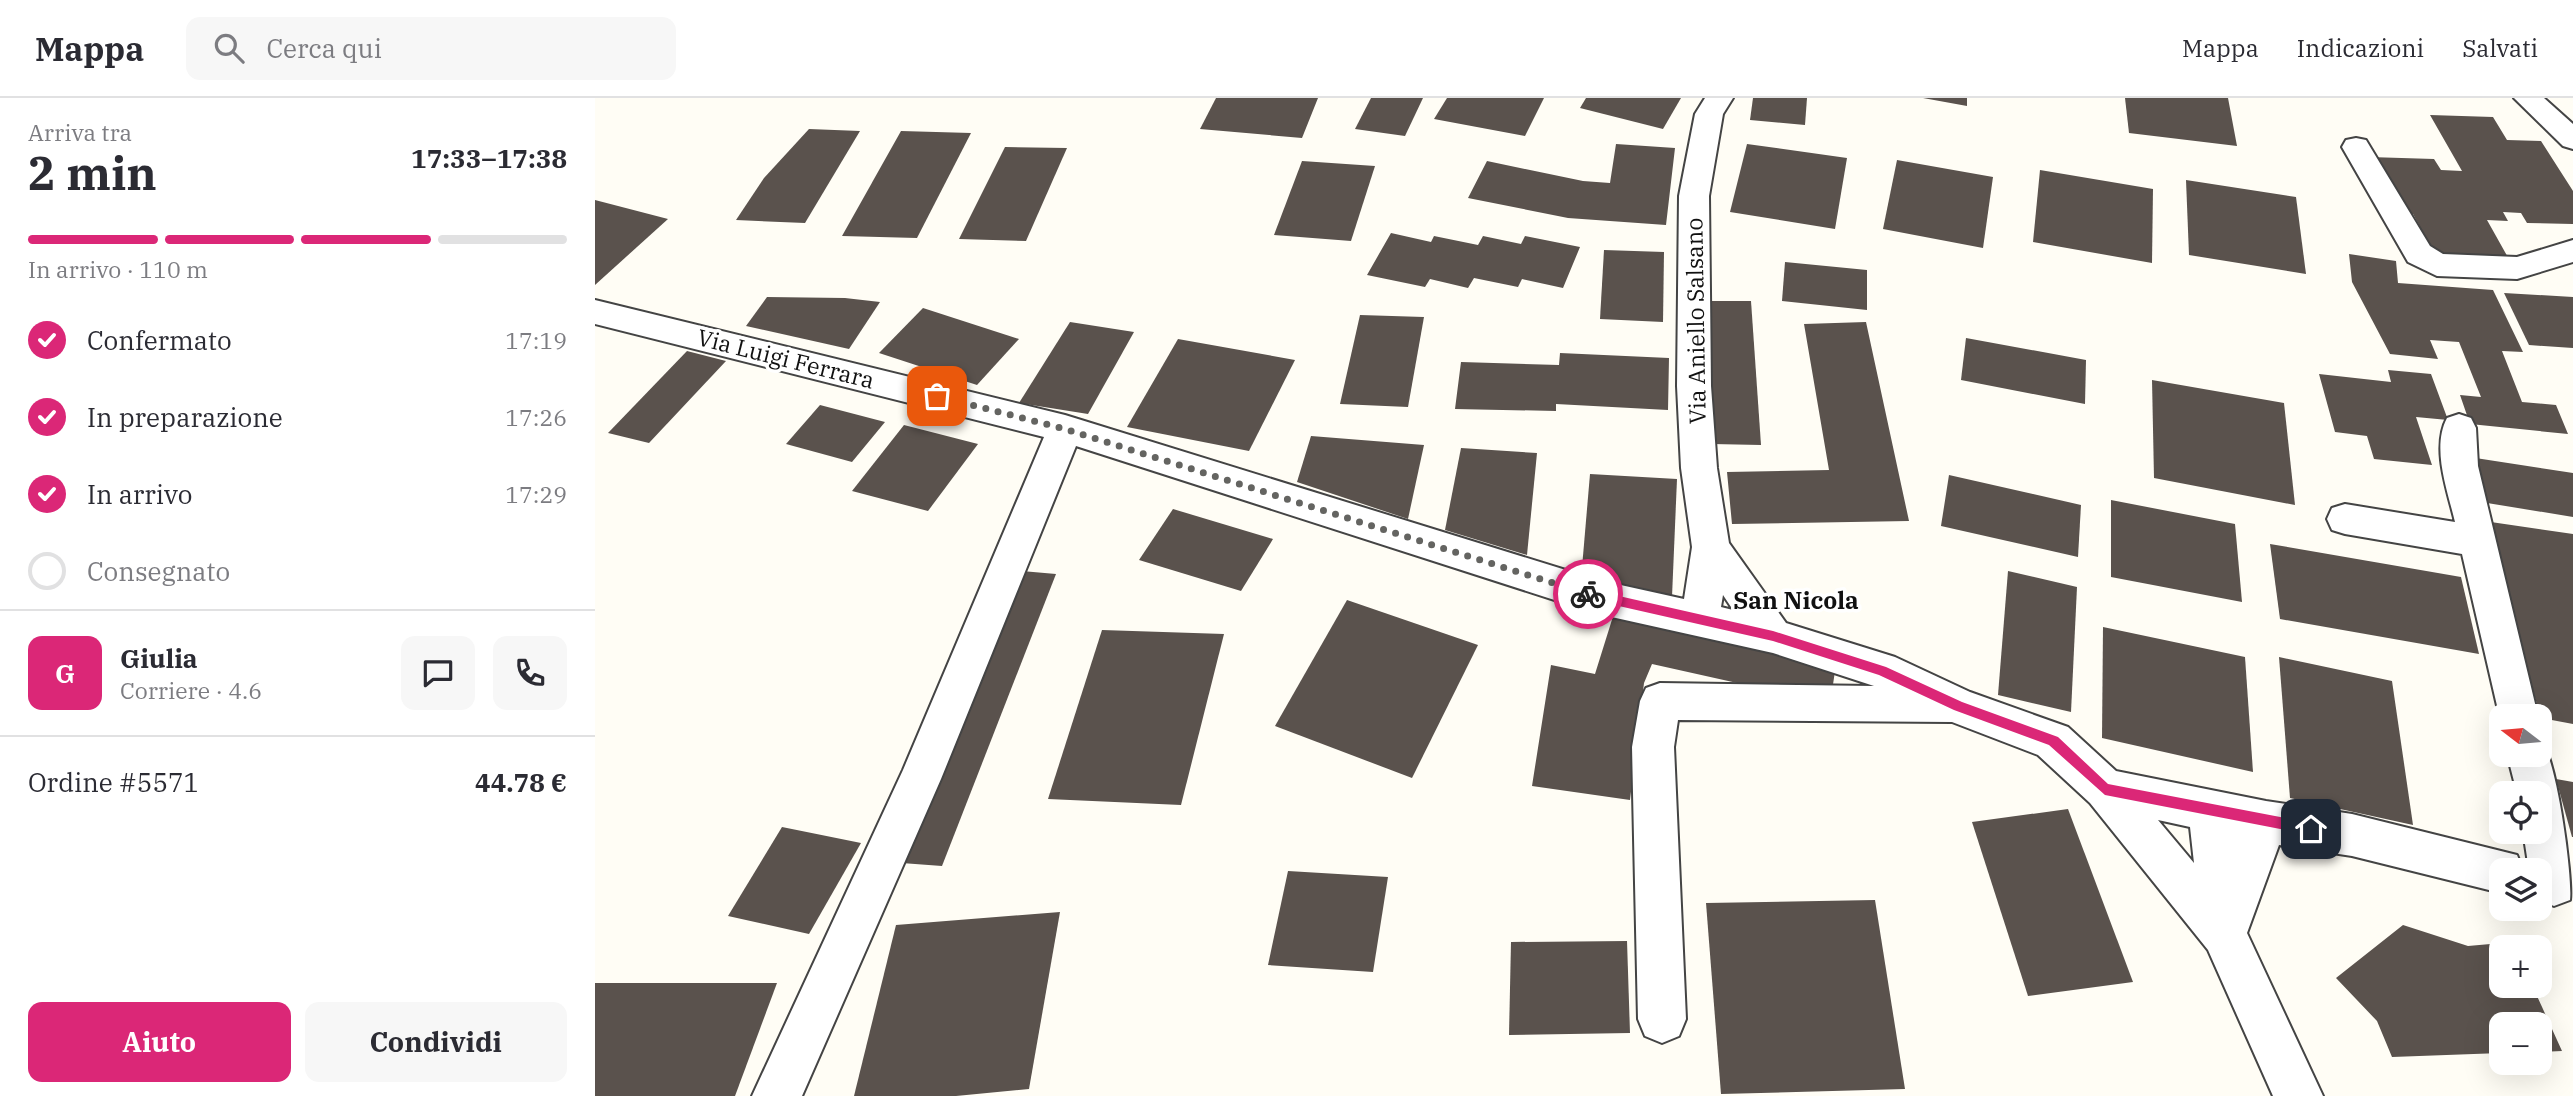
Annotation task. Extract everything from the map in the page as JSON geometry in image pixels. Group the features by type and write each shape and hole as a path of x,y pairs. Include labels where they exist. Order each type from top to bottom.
{"street":[{"name":"Via Aniello Salsano","path":"1700,621 1711,547 1699,468 1694,386 1694,196 1709,114 1719,98"},
{"path":"2529,98 2573,104"},
{"path":"2529,98 2573,140"},
{"path":"2356,147 2419,254 2437,265 2517,268 2573,251"},
{"name":"Via Luigi Ferrara","path":"595,312 1065,429 1585,594 1773,636 1881,670 1958,706"},
{"path":"2459,428 2460,467 2515,704"},
{"path":"777,1096 920,779 1065,429"},
{"path":"2345,520 2476,541"},
{"name":"Via Aniello Salsano","path":"1711,547 1773,636"},
{"path":"1662,1018 1653,747 1660,701 1958,706 2053,741 2105,789 2224,934 2298,1096"},
{"path":"2105,789 2266,822 2352,835 2489,868"},
{"path":"2210,811 2224,934"},
{"path":"2224,934 2266,822"},
{"path":"2547,844 2555,884"}],"building":[{"path":"1216,98 1318,98 1302,138 1200,129"},
{"path":"1371,98 1423,98 1405,136 1355,129"},
{"path":"1447,98 1544,98 1525,136 1434,119"},
{"path":"1586,98 1681,98 1663,129 1580,108"},
{"path":"1753,98 1807,98 1805,125 1750,120"},
{"path":"1923,98 1967,98 1967,106"},
{"path":"2125,98 2228,98 2237,146 2129,133"},
{"path":"2430,115 2493,117 2507,140 2541,141 2573,191 2573,224 2527,223 2521,213 2503,212 2508,221 2487,220 2510,261 2437,258 2413,214 2398,213 2369,157 2434,159 2441,170 2462,171"},
{"path":"809,129 860,131 805,223 736,220 764,178"},
{"path":"901,131 971,133 917,238 842,236"},
{"path":"1616,144 1675,148 1666,225 1568,218 1468,198 1487,161 1583,181 1610,183"},
{"path":"1747,144 1847,158 1835,229 1730,212"},
{"path":"1005,147 1067,148 1026,241 959,239"},
{"path":"1897,160 1993,177 1983,248 1883,229"},
{"path":"1302,161 1375,166 1351,241 1274,235"},
{"path":"2040,170 2153,189 2152,263 2033,242"},
{"path":"2186,180 2296,197 2306,274 2189,255"},
{"path":"595,200 668,219 595,285"},
{"path":"1391,233 1431,242 1434,236 1478,245 1483,236 1521,244 1525,236 1580,247 1563,288 1522,279 1518,287 1474,278 1468,288 1430,279 1425,287 1367,275"},
{"path":"1604,250 1664,252 1663,322 1600,319"},
{"path":"2349,254 2396,261 2398,283 2493,290 2523,352 2502,351 2522,402 2556,405 2568,434 2470,424 2460,395 2481,397 2459,342 2430,340 2438,359 2390,354 2352,282"},
{"path":"1785,262 1867,270 1867,310 1782,301"},
{"path":"2504,293 2573,297 2573,348 2529,345"},
{"path":"767,297 845,298 880,302 849,349 746,326"},
{"path":"1706,301 1751,301 1761,445 1712,444"},
{"path":"923,308 1019,339 977,385 879,353"},
{"path":"1360,315 1424,317 1408,407 1340,404"},
{"path":"1070,322 1134,332 1088,414 1019,403"},
{"path":"1866,322 1909,521 1732,524 1727,472 1829,470 1804,324"},
{"path":"1966,338 2086,360 2085,404 1961,380"},
{"path":"1178,339 1295,360 1249,451 1127,427"},
{"path":"687,351 726,361 649,443 608,433"},
{"path":"1560,353 1669,358 1668,410 1556,404 1556,411 1455,409 1461,362 1559,365"},
{"path":"2388,370 2431,374 2448,420 2416,417 2432,465 2374,459 2367,436 2335,432 2319,374 2391,382"},
{"path":"2152,380 2284,403 2295,505 2154,478"},
{"path":"820,405 885,422 852,462 786,444"},
{"path":"904,425 978,444 928,511 852,491"},
{"path":"1311,436 1424,445 1408,519 1297,482"},
{"path":"1461,448 1537,453 1527,555 1445,530"},
{"path":"2469,457 2573,473 2573,517 2481,502"},
{"path":"1590,474 1677,479 1672,597 1580,591"},
{"path":"1949,475 2081,505 2078,557 1941,526"},
{"path":"2111,500 2235,524 2242,602 2111,577"},
{"path":"1173,509 1273,539 1241,591 1139,560"},
{"path":"2484,521 2573,534 2573,724 2552,720 2552,704 2537,704"},
{"path":"2270,544 2461,577 2479,654 2280,619"},
{"path":"1009,570 1056,574 942,866 888,862"},
{"path":"2008,571 2077,587 2071,712 1998,695"},
{"path":"1347,600 1478,645 1412,778 1275,726"},
{"path":"1615,610 1809,660 1835,671 1831,698 1773,691 1652,664 1644,683 1630,800 1532,786 1551,665 1595,674"},
{"path":"2103,627 2245,657 2253,772 2102,738"},
{"path":"1102,630 1224,634 1181,805 1048,799"},
{"path":"2279,657 2392,681 2413,825 2290,798"},
{"path":"2556,779 2573,782 2573,837 2572,837"},
{"path":"2068,809 2133,982 2028,996 1972,822"},
{"path":"782,827 861,843 809,934 728,916"},
{"path":"1288,871 1388,877 1373,972 1268,965"},
{"path":"1875,900 1905,1089 1721,1094 1706,903"},
{"path":"1060,912 1029,1089 956,1096 854,1096 896,925"},
{"path":"2403,925 2468,946 2489,944 2489,998 2538,998 2544,1012 2489,1012 2489,1053 2392,1057 2377,1021 2336,978"},
{"path":"1627,941 1630,1033 1509,1035 1511,942"},
{"path":"595,983 777,983 735,1096 595,1096"},
{"path":"2552,1029 2562,1051 2552,1051"}],"way so far":[{"path":"937,396 1065,429 1588,594"}],"district":[{"name":"San Nicola","path":"1796,600"}],"route":[{"path":"1588,594 1773,636 1881,670 1958,706 2053,741 2105,789 2311,829"}]}
